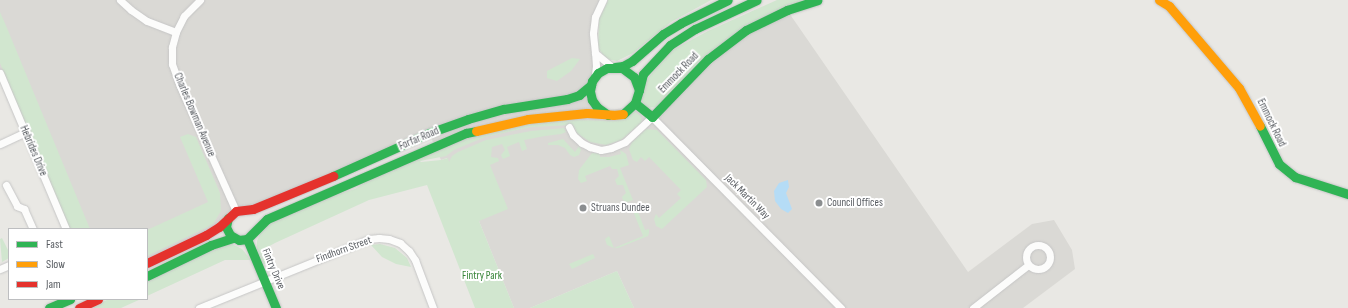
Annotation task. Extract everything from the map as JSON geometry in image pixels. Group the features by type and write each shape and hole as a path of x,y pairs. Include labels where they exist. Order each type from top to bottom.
{"main road":[{"path":"728,0 681,23 663,34 632,61 623,66 602,71 593,82 591,96 594,104 608,115 623,114 635,103 643,74 670,45 695,29 757,0"},
{"name":"Emmock Road","path":"652,117 708,59 746,30 787,10 817,0"},
{"name":"Emmock Road","path":"1159,0 1169,6 1239,88 1255,114 1269,147 1279,164 1296,177 1348,194"},
{"path":"614,67 622,68 634,77 639,90"},
{"name":"Forfar Road","path":"239,211 253,209 283,198 429,133 468,119 504,109 567,99 584,92 593,82"},
{"name":"Jack Martin Way","path":"635,103 652,117"},
{"name":"Forfar Road","path":"254,232 260,224 267,219 466,133 528,119 587,114 608,115"},
{"path":"148,263 206,235 239,211 253,216 256,224 254,232 247,239 239,240 233,238 211,245 148,276"},
{"path":"228,218 226,227 233,238"},
{"name":"Fintry Drive","path":"247,239 276,308"},
{"path":"49,308 68,300"},
{"path":"79,308 96,300"}],"street":[{"path":"120,0 130,10 147,21 176,32"},
{"name":"Charles Bowman Avenue","path":"200,0 184,16 176,32 172,47 172,64 180,86 239,211"},
{"path":"593,82 596,66 593,32 595,17 603,0"},
{"path":"595,53 614,67"},
{"name":"Hebrides Drive","path":"0,73 66,228"},
{"name":"Emmock Road","path":"569,127 573,135 582,143 596,148 611,148 625,142 652,117"},
{"name":"Jack Martin Way","path":"652,117 841,308"},
{"path":"0,144 26,132"},
{"path":"6,185 17,206 24,209 33,228"},
{"name":"Findhorn Street","path":"199,308 369,239 390,239 409,251 433,308"},
{"path":"973,308 1028,265"}],"shaded area":[{"path":"0,0 603,0 596,17 595,53 607,68 592,81 601,111 633,107 648,122 708,59 746,30 787,10 968,272 1032,224 1054,220 1072,250 1075,269 1023,308 634,308 617,271 530,308 514,308 479,221 472,223 447,158 441,160 429,133 242,210 148,262 148,228 66,228 0,73"}],"green space":[{"path":"608,0 711,0 671,22 633,53 617,61 606,59 598,48 599,19"},
{"path":"777,0 808,0 744,29 656,107 647,108 640,101 644,83 669,52 708,31"},
{"path":"0,12 90,228 70,228 0,63"},
{"path":"572,58 580,59 571,71 557,81 547,78 547,71"},
{"name":"Fintry Park","path":"634,112 640,115 642,122 621,140 606,145 590,142 577,133 573,125 531,127 485,137 454,150 446,156 420,161 441,160 448,158 449,162 452,156 458,152 486,140 531,131 564,128 566,132 561,134 524,140 527,149 522,151 519,142 507,147 510,156 503,159 501,155 505,150 502,144 492,147 491,157 498,158 499,161 490,165 508,209 479,221 514,308 475,308 427,185 369,200 275,243 262,250 267,263 263,265 257,250 257,241 261,231 280,217 324,198 355,189 375,176 455,142 531,123 574,120 615,121"},
{"path":"646,129 657,130 706,180 707,187 662,229 656,226 654,219 656,214 659,218 681,198 677,194 681,190 649,157 645,161 641,157 637,162 633,160 629,149 632,142"},
{"path":"188,134 196,137 220,193 221,211 213,224 148,256 148,230 208,202 180,137"},
{"path":"563,139 575,152 579,146 581,150 579,155 574,157 570,155 565,148 558,145 548,145 548,143"},
{"path":"620,150 626,154 629,165 620,168 633,200 627,202 623,200 622,197 626,193 623,185 617,185 615,180 619,176 617,169 612,169 610,166 585,176 587,181 581,183 578,179 579,170 592,153 600,153 600,157 609,157 621,154"},
{"path":"635,204 645,230 649,229 648,236 618,248 614,248 643,236 631,206"},
{"path":"609,236 614,248 607,245 605,239"},
{"path":"2,238 8,250 8,259 2,262 0,239"},
{"path":"232,244 242,249 251,260 225,260 148,296 148,281 217,247"},
{"path":"380,244 395,248 407,258 411,267 396,264 382,257 371,245"},
{"path":"593,254 595,258 572,269 569,264"},
{"path":"617,271 634,308 530,308"},
{"path":"107,300 139,300 121,308 90,308"}],"water":[{"path":"788,180 789,187 786,193 792,209 788,213 781,209 775,201 774,191 779,183"}],"traffic: fast":[{"path":"615,67 623,66 632,61 663,34 681,23 728,0"},
{"path":"639,90 643,74 670,45 695,29 757,0"},
{"path":"635,103 652,117 708,59 746,30 787,10 817,0"},
{"path":"608,115 597,107 592,100 590,91 592,81 598,73 607,68 622,68 634,77 639,90 635,103 623,114"},
{"path":"333,176 429,133 468,119 504,109 567,99 579,95 591,85"},
{"path":"1260,126 1279,164 1295,177 1348,194"},
{"path":"228,218 226,227 230,235 239,240 247,239 267,219 466,133 476,131"},
{"path":"148,276 211,245 233,238"},
{"path":"247,239 276,308"},
{"path":"49,308 68,300"}],"traffic: slow":[{"path":"1159,0 1169,6 1239,88 1260,126"},
{"path":"476,131 528,119 587,113 613,115 623,114"}],"traffic: jam":[{"path":"148,263 206,235 219,227 236,211 253,209 333,176"},
{"path":"79,308 96,300"}],"place":[{"name":"Council Offices","path":"819,203"},
{"name":"Struans Dundee","path":"583,208"}]}
